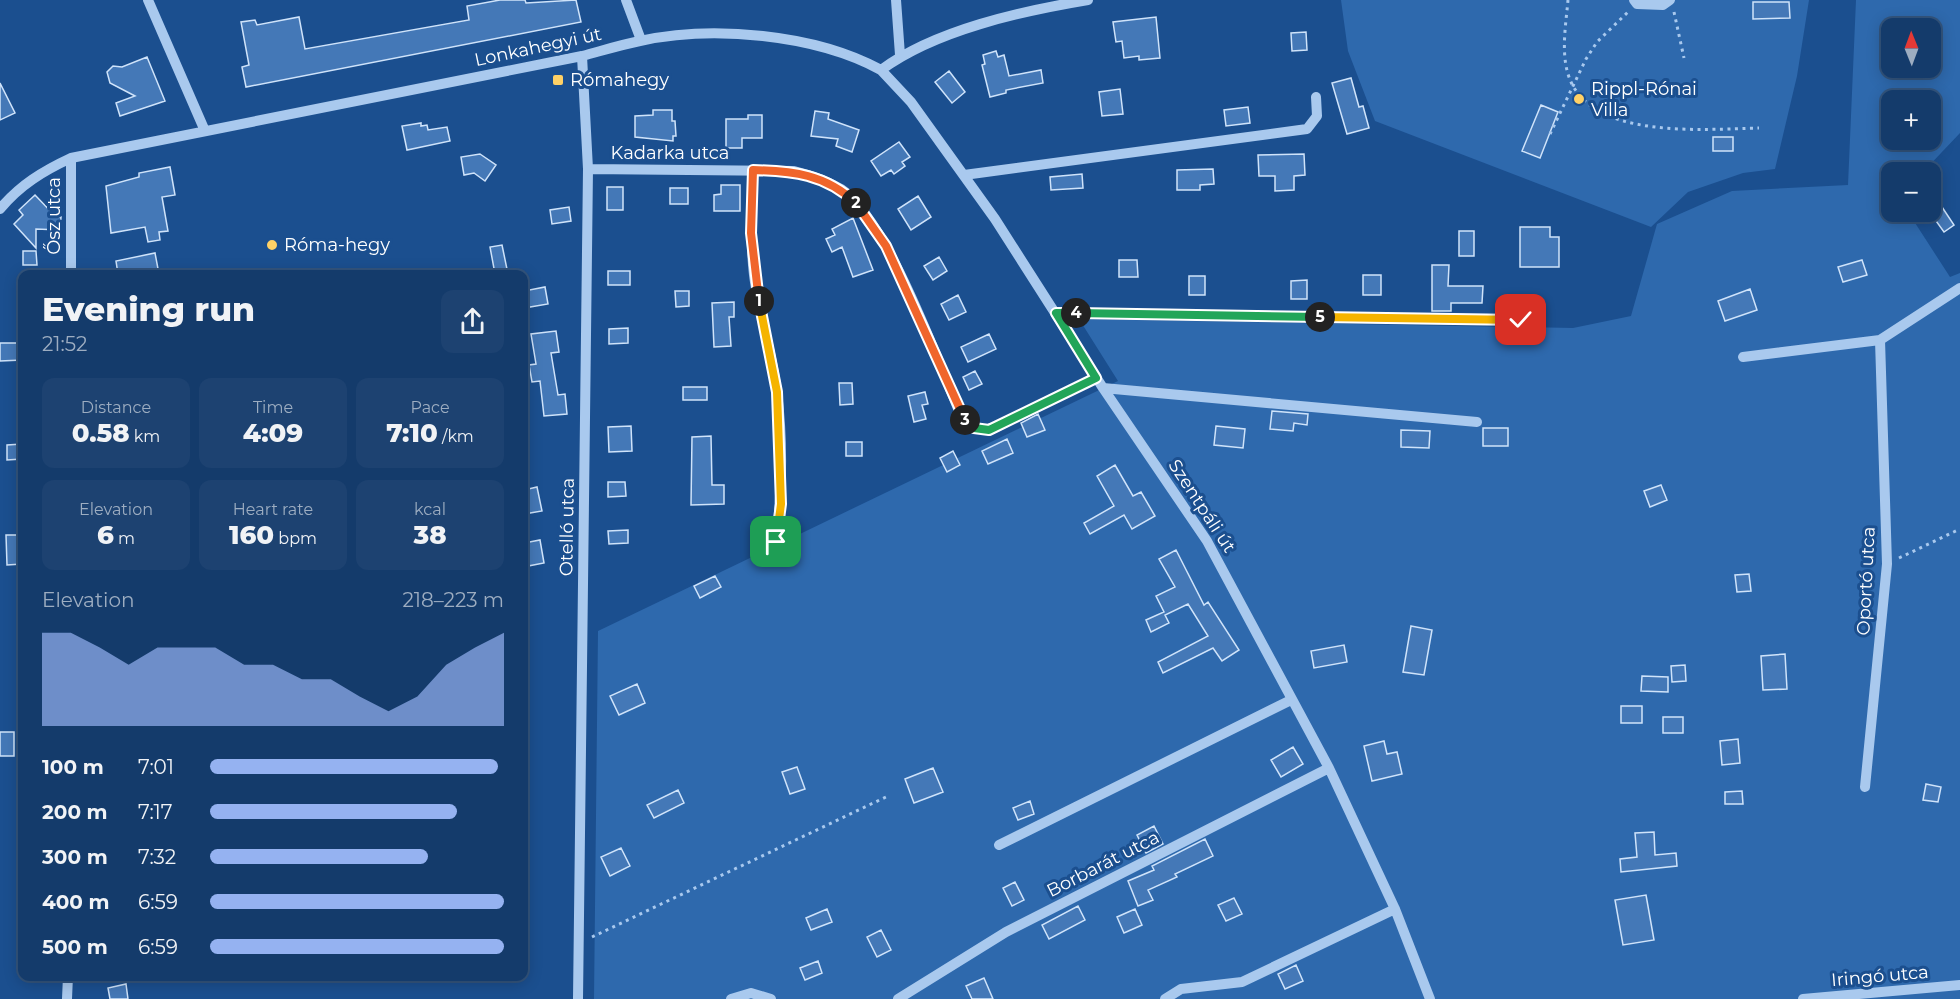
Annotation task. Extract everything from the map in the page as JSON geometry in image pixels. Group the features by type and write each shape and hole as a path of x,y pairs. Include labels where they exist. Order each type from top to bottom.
{"street":[{"path":"148,0 205,131"},
{"path":"626,0 641,40"},
{"path":"896,0 900,55"},
{"path":"881,69 900,55 931,42 997,21 1088,0"},
{"path":"1635,2 1658,6 1669,2"},
{"name":"Lonkahegyi út","path":"0,208 22,186 45,170 71,158 582,56 641,40 694,35 755,36 817,45 860,58 881,69"},
{"name":"Otelló utca","path":"578,999 588,169 582,56"},
{"name":"Szentpáli út","path":"881,69 911,102 964,175 1056,313 1096,378 1207,541 1329,768 1395,909 1430,999"},
{"path":"964,175 1307,129 1317,116 1316,97"},
{"name":"Ősz utca","path":"71,158 71,270"},
{"name":"Kadarka utca","path":"588,169 794,171 818,177 842,190 863,210 886,246 962,418 974,428 989,430 1096,378"},
{"path":"753,170 751,233 754,276 777,392 781,485 776,542"},
{"path":"1743,357 1880,340 1960,288"},
{"path":"1056,313 1521,320"},
{"name":"Oportó utca","path":"1865,787 1887,564 1880,340"},
{"path":"1103,388 1477,422"},
{"path":"999,845 1291,700"},
{"name":"Borbarát utca","path":"898,999 1006,932 1329,768"},
{"path":"1165,999 1181,989 1242,982 1395,909"},
{"path":"67,999 68,981"},
{"name":"Iringó utca","path":"1803,999 1960,985"},
{"path":"731,999 751,993 771,999"}],"path":[{"path":"1568,0 1565,52 1568,73 1574,87 1586,102 1607,115 1639,125 1684,130 1759,128"},
{"path":"1550,134 1597,42 1635,2"},
{"path":"1669,2 1674,13 1684,58"},
{"path":"1887,564 1960,529"},
{"path":"579,943 888,796"}],"shaded area":[{"name":"Rippl-Rónai Villa","path":"1341,0 1809,0 1797,76 1775,169 1743,173 1688,192 1651,227 1375,121 1348,51"},
{"path":"1856,0 1960,0 1960,133 1932,162 1881,162 1881,222 1914,222 1950,277 1960,273 1960,999 594,999 598,631 1118,381 1079,319 1573,328 1631,316 1657,224 1732,191 1848,185"}],"building":[{"path":"500,0 525,0 526,3 576,0 581,22 246,87 242,67 249,65 241,22 255,20 257,25 299,17 305,49 469,20 467,6"},
{"path":"1753,2 1789,2 1790,18 1753,19"},
{"path":"1156,17 1160,58 1139,60 1139,56 1124,58 1122,41 1116,42 1113,22"},
{"path":"1306,32 1307,50 1292,51 1291,33"},
{"path":"996,51 998,57 1004,55 1009,76 1041,70 1043,83 1006,90 1006,93 990,97 982,65 985,64 983,55"},
{"path":"147,57 165,101 120,116 116,103 135,96 110,83 107,72 113,66 122,67"},
{"path":"949,71 965,92 952,103 935,82"},
{"path":"1351,78 1359,107 1363,106 1369,128 1347,134 1332,83"},
{"path":"0,83 15,113 0,120"},
{"path":"1120,89 1123,114 1102,116 1099,92"},
{"path":"1541,105 1558,112 1540,158 1522,151"},
{"path":"1248,107 1250,123 1226,126 1224,110"},
{"path":"653,110 672,110 676,136 673,136 673,141 635,137 635,116 653,115"},
{"path":"815,111 829,113 828,119 859,130 852,152 836,146 838,139 811,136"},
{"path":"748,115 762,115 762,138 742,138 742,148 726,148 726,119 748,119"},
{"path":"421,123 421,126 427,125 428,130 447,127 450,141 407,150 402,126"},
{"path":"1713,137 1733,137 1733,151 1713,151"},
{"path":"899,142 910,157 902,162 905,166 894,174 891,170 881,176 871,161"},
{"path":"480,154 496,165 485,181 474,173 464,175 461,157"},
{"path":"1304,154 1305,175 1294,176 1294,190 1275,191 1275,176 1259,176 1258,155"},
{"path":"170,167 175,195 162,197 168,231 159,232 160,240 148,242 145,227 111,233 106,186 139,177 139,173"},
{"path":"1213,169 1214,184 1200,185 1200,190 1177,190 1177,170"},
{"path":"1082,174 1083,188 1051,190 1050,177"},
{"path":"721,185 740,185 740,211 714,211 714,195 721,194"},
{"path":"607,187 623,187 623,210 607,210"},
{"path":"670,188 688,188 688,204 670,204"},
{"path":"35,195 56,217 61,217 60,230 36,229 36,248 14,224 23,215 19,210"},
{"path":"918,196 931,217 911,230 898,209"},
{"path":"569,207 571,221 552,224 550,210"},
{"path":"1941,208 1954,225 1944,232 1937,222 1941,222"},
{"path":"853,218 873,270 853,277 842,247 832,252 826,239 835,235 832,229"},
{"path":"1520,227 1550,227 1550,237 1559,237 1559,267 1520,267"},
{"path":"1459,231 1474,231 1474,256 1459,256"},
{"path":"502,245 507,270 494,270 490,247"},
{"path":"23,251 36,251 37,265 23,265"},
{"path":"155,253 158,270 117,270 116,261"},
{"path":"939,257 947,271 933,280 924,266"},
{"path":"1119,260 1137,260 1138,277 1119,277"},
{"path":"1862,260 1867,275 1843,282 1838,267"},
{"path":"1432,265 1449,265 1448,286 1483,286 1482,303 1451,303 1451,311 1432,311"},
{"path":"608,271 630,271 630,285 608,285"},
{"path":"1363,275 1381,275 1381,295 1363,295"},
{"path":"1189,276 1205,276 1205,295 1189,295"},
{"path":"1307,280 1307,299 1291,299 1291,281"},
{"path":"545,287 548,304 528,307 528,290"},
{"path":"1750,289 1757,310 1725,321 1718,301"},
{"path":"675,291 689,291 689,306 676,307"},
{"path":"958,295 966,312 949,320 941,304"},
{"path":"734,302 734,317 729,317 731,346 714,347 712,303"},
{"path":"628,328 628,343 609,344 609,329"},
{"path":"556,331 559,352 551,353 558,395 565,394 567,414 544,416 540,381 532,382 529,365 536,364 531,334"},
{"path":"989,334 996,349 968,362 961,347"},
{"path":"0,343 18,343 18,360 0,361"},
{"path":"975,371 982,384 969,390 963,377"},
{"path":"839,383 852,383 853,404 840,405"},
{"path":"683,387 707,387 707,400 683,400"},
{"path":"925,392 928,404 922,405 926,419 914,422 908,396"},
{"path":"1272,411 1308,414 1307,425 1294,423 1293,431 1270,429"},
{"path":"1038,414 1045,430 1027,437 1021,423"},
{"path":"631,426 632,451 609,452 608,427"},
{"path":"1216,426 1245,429 1243,448 1214,445"},
{"path":"1483,428 1508,428 1508,446 1483,446"},
{"path":"1401,430 1430,431 1429,448 1401,447"},
{"path":"711,436 712,485 724,485 724,504 691,505 692,437"},
{"path":"1007,439 1013,453 988,464 982,451"},
{"path":"846,442 862,442 862,456 846,456"},
{"path":"18,444 18,459 7,460 7,445"},
{"path":"953,451 960,465 947,472 940,458"},
{"path":"1115,465 1133,496 1141,492 1155,516 1132,529 1124,515 1090,534 1084,523 1114,506 1097,476"},
{"path":"608,482 625,482 626,496 608,497"},
{"path":"1661,485 1667,500 1650,507 1644,491"},
{"path":"537,487 542,511 528,513 528,489"},
{"path":"628,530 628,543 609,544 608,531"},
{"path":"6,535 18,535 18,564 7,565"},
{"path":"540,540 544,563 528,566 528,542"},
{"path":"1176,550 1204,605 1208,602 1239,650 1222,661 1213,648 1163,673 1158,662 1208,636 1188,604 1165,615 1169,623 1151,632 1146,620 1164,612 1156,596 1175,587 1159,559"},
{"path":"1749,574 1751,591 1737,592 1735,575"},
{"path":"715,576 721,587 700,598 694,586"},
{"path":"1411,626 1432,630 1424,675 1403,672"},
{"path":"1344,645 1347,662 1314,668 1311,651"},
{"path":"1785,654 1787,689 1763,690 1761,656"},
{"path":"1685,665 1686,681 1672,682 1671,666"},
{"path":"1642,676 1668,677 1668,692 1641,691"},
{"path":"637,684 645,703 619,715 610,696"},
{"path":"1621,706 1642,706 1642,723 1621,723"},
{"path":"1663,717 1683,717 1683,733 1663,733"},
{"path":"0,732 14,732 14,756 0,756"},
{"path":"1738,739 1740,763 1722,765 1720,741"},
{"path":"1384,741 1387,754 1397,752 1402,774 1372,781 1364,746"},
{"path":"1293,747 1303,764 1281,777 1271,760"},
{"path":"797,767 805,789 790,794 782,772"},
{"path":"933,768 943,792 914,803 905,779"},
{"path":"1926,784 1941,787 1938,802 1923,800"},
{"path":"678,790 684,803 654,818 647,805"},
{"path":"1742,791 1743,804 1725,804 1725,792"},
{"path":"1030,801 1034,814 1018,820 1013,808"},
{"path":"1154,826 1163,844 1146,853 1137,835"},
{"path":"1654,832 1655,855 1676,853 1677,866 1621,872 1620,859 1637,857 1635,833"},
{"path":"1205,839 1213,856 1175,874 1177,877 1148,890 1153,900 1138,906 1128,881 1154,870 1152,866"},
{"path":"621,848 630,866 610,876 601,857"},
{"path":"1015,882 1024,900 1012,906 1003,888"},
{"path":"1646,895 1654,940 1623,945 1615,900"},
{"path":"1234,898 1242,914 1226,921 1218,905"},
{"path":"1078,906 1085,920 1049,939 1042,925"},
{"path":"827,909 832,922 811,930 806,918"},
{"path":"1135,909 1142,925 1124,933 1117,917"},
{"path":"881,930 891,950 877,957 867,937"},
{"path":"818,961 822,973 805,980 800,968"},
{"path":"1296,965 1303,981 1285,989 1278,974"},
{"path":"984,978 993,999 972,999 966,986"},
{"path":"126,984 128,999 110,999 108,988"}],"place":[{"name":"Rómahegy","path":"558,80"},
{"name":"Rippl-Rónai Villa","path":"1579,99"},
{"name":"Róma-hegy","path":"272,245"}],"route":[{"path":"776,542 781,504 777,392 754,276 751,233 753,170 794,171 818,177 842,190 863,210 886,246 962,418 974,428 989,430 1096,378 1056,313 1521,320"}]}
